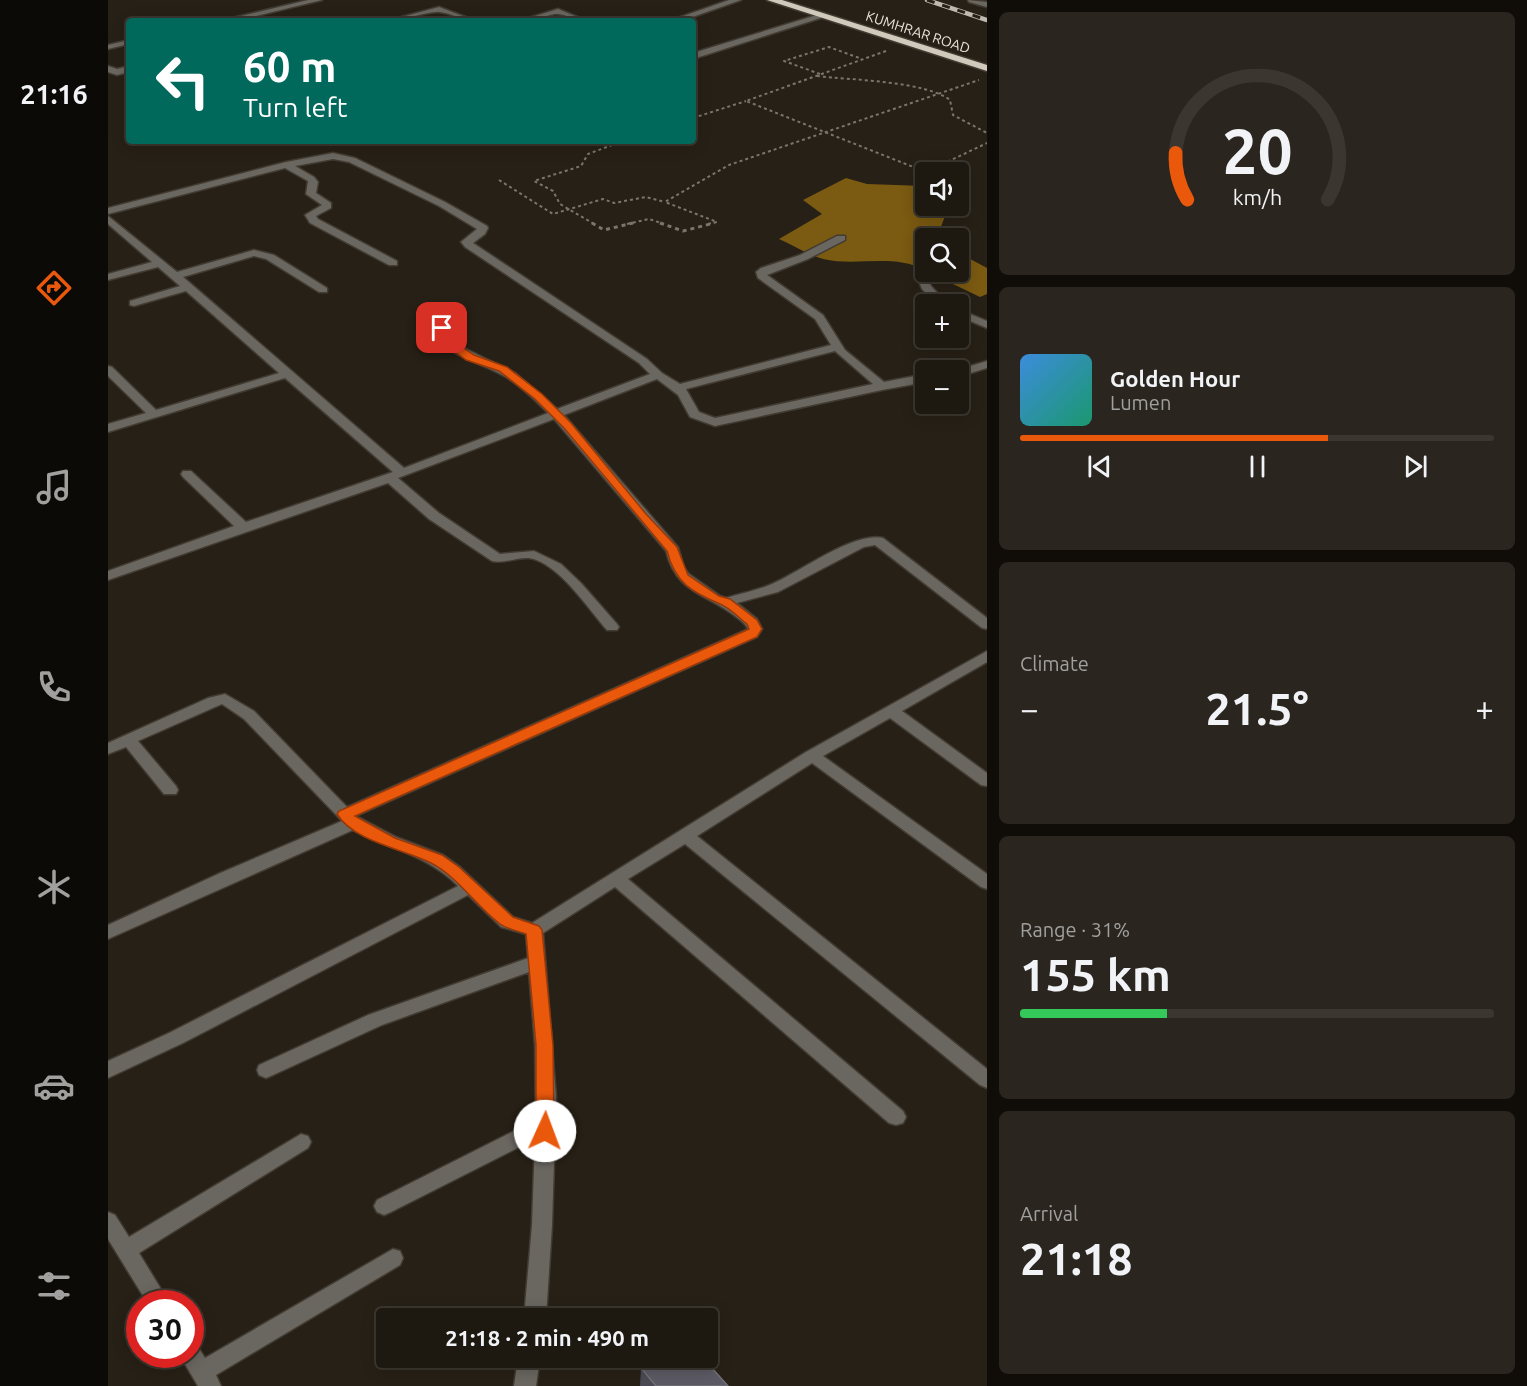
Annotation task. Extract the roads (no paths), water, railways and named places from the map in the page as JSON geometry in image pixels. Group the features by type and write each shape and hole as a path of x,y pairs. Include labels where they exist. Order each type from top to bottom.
{"highway":[{"name":"KUMHRAR ROAD","path":"772,0 987,68"},
{"name":"KUMHRAR ROAD","path":"798,0 987,58"},
{"path":"872,31 885,26"}],"street":[{"path":"237,18 318,0"},
{"path":"682,18 737,0"},
{"path":"972,0 987,4"},
{"path":"403,18 440,9 464,18"},
{"path":"533,18 558,11 576,18"},
{"path":"696,55 823,16"},
{"path":"108,47 126,43"},
{"path":"108,69 117,72 126,70"},
{"path":"108,211 320,157 343,157 378,172 483,228 482,232 466,242 643,361 677,388 686,398 693,414 702,419 715,422 882,386 915,382"},
{"path":"286,165 311,179 313,182 311,194 326,202 327,206 310,215 314,221 393,263"},
{"path":"108,219 190,287 287,374 395,475 434,516 497,558 533,555 552,565 612,627"},
{"path":"841,238 804,256 761,272 762,276 819,316 837,347 882,386"},
{"path":"176,276 254,253 270,258 322,290"},
{"path":"108,277 160,263"},
{"path":"925,282 934,294"},
{"path":"134,303 190,287"},
{"path":"108,932 752,634 755,629 752,622 726,602 715,599 684,578 677,568 673,550 555,413 503,369 470,357 442,338 440,333 449,316"},
{"path":"969,317 987,325"},
{"path":"677,388 837,347"},
{"path":"969,370 987,364"},
{"path":"108,369 154,414"},
{"path":"108,428 287,374"},
{"path":"108,576 165,554 395,475 658,375"},
{"path":"187,474 244,528"},
{"path":"726,602 773,589 861,543 878,541 987,625"},
{"path":"108,749 213,701 225,699 249,715 349,819 390,841 437,859 454,871 507,922 534,930 812,756 987,656"},
{"path":"891,711 987,781"},
{"path":"129,739 170,790"},
{"path":"812,756 987,883"},
{"path":"685,836 987,1080"},
{"path":"617,879 896,1117"},
{"path":"108,1070 176,1038 470,887"},
{"path":"534,930 544,1045 546,1124 542,1236 535,1308"},
{"path":"266,1071 375,1020 537,962"},
{"path":"384,1206 546,1124"},
{"path":"126,1249 301,1142"},
{"path":"108,1221 151,1290"},
{"path":"201,1371 393,1258"},
{"path":"525,1386 528,1368"}],"railway":[{"path":"927,0 987,20"}]}
